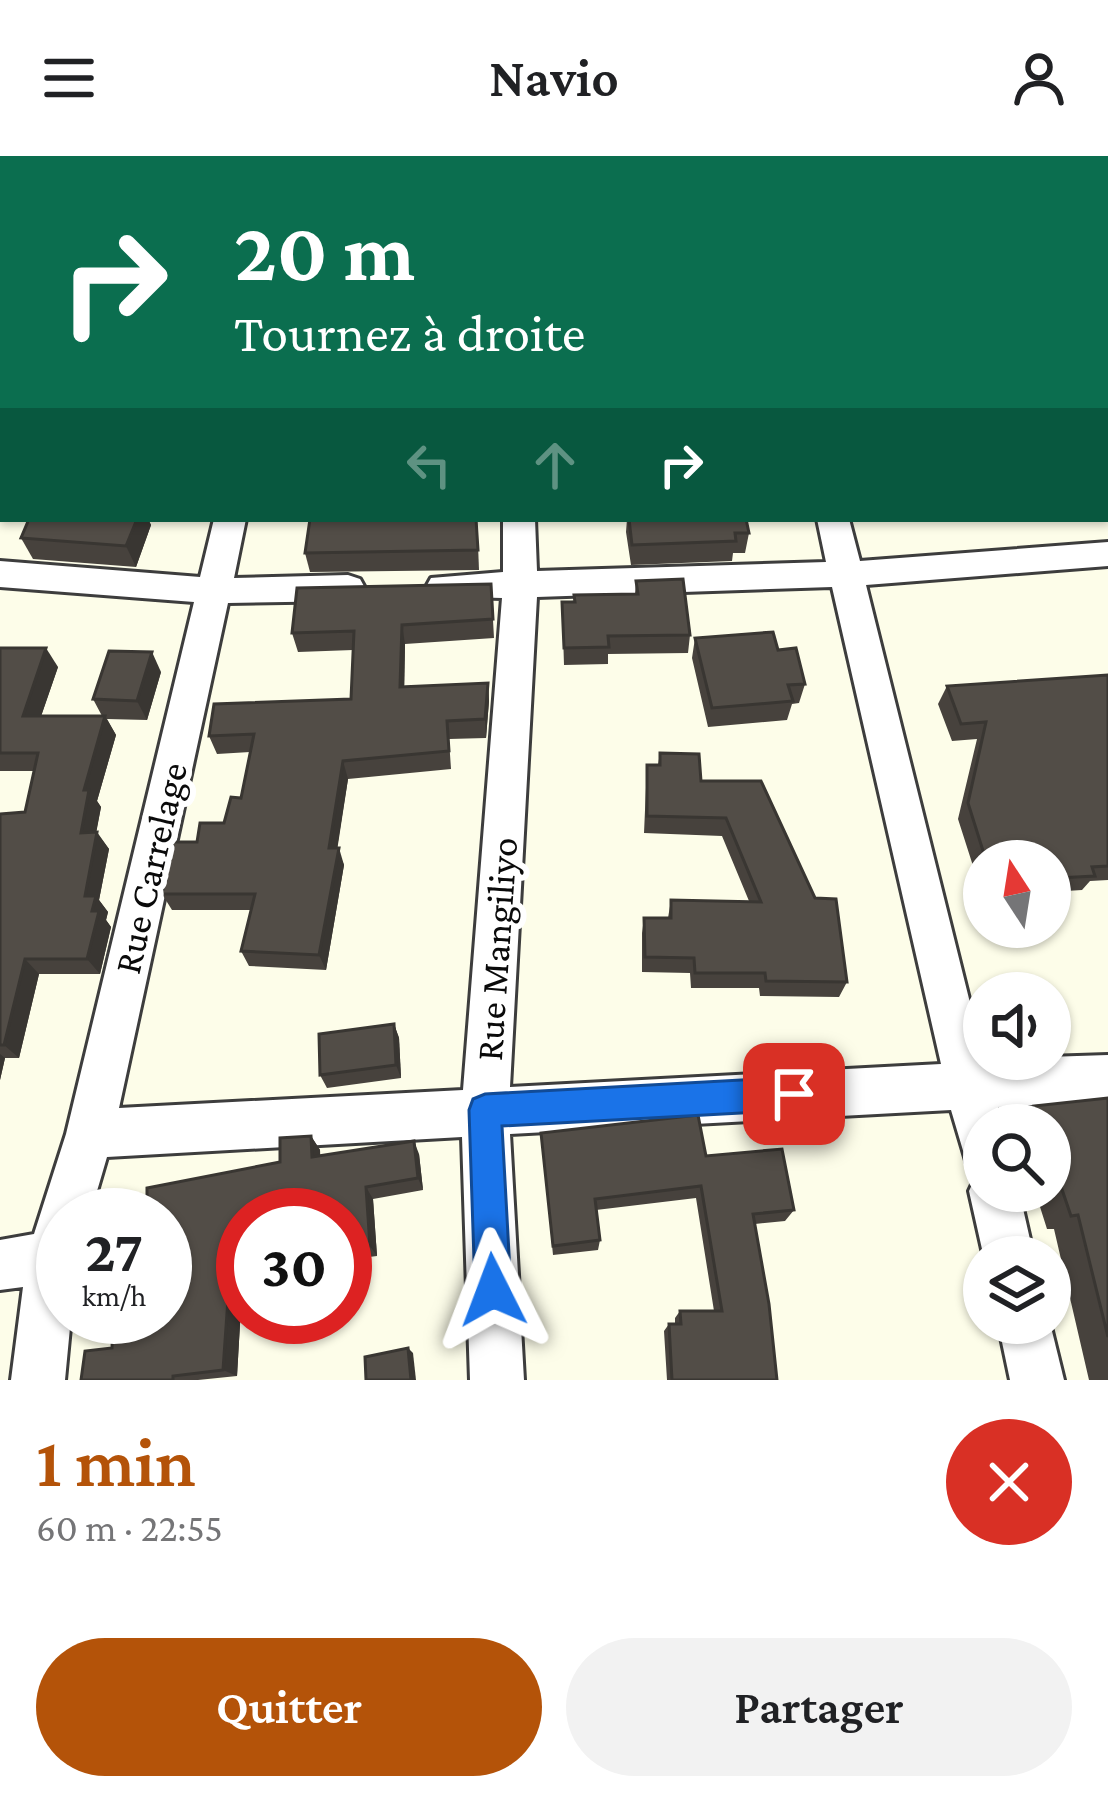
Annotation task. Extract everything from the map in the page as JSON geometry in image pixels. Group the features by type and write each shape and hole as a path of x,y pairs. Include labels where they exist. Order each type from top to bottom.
{"street":[{"name":"Rue Carrelage","path":"73,1188 90,1134 229,522"},
{"name":"Rue Mangiliyo","path":"497,1380 485,1110 520,586 519,522"},
{"path":"834,522 974,1104"},
{"path":"0,574 212,590 520,586 848,574 1108,554"},
{"path":"90,1134 1108,1078"},
{"path":"0,1265 36,1245"},
{"name":"Rue Carrelage","path":"38,1380 43,1344"},
{"path":"1029,1344 1037,1380"}],"building":[{"path":"28,522 136,522 126,546 21,538"},
{"path":"310,522 476,522 478,550 305,553"},
{"path":"629,522 747,522 749,533 735,533 736,541 632,545"},
{"path":"683,579 690,635 608,636 609,647 564,648 562,602 575,602 574,595 638,594 636,581"},
{"path":"491,584 493,619 402,625 400,687 488,683 485,719 447,721 449,751 343,761 329,848 339,848 319,955 241,951 255,894 162,894 173,842 197,842 200,823 224,823 231,797 241,798 254,734 209,736 214,704 351,699 354,631 292,633 297,588"},
{"path":"773,632 778,650 796,648 805,684 788,685 793,701 712,708 695,638"},
{"path":"0,648 46,648 23,716 105,716 84,790 89,790 81,833 97,832 85,896 96,896 92,911 99,911 87,959 25,959 4,1045 0,1045 0,814 25,812 38,753 0,753"},
{"path":"109,651 152,652 137,701 93,699"},
{"path":"1108,675 1108,866 1092,867 1095,876 1071,877 1071,840 980,840 968,803 986,722 961,724 947,686"},
{"path":"660,753 699,754 701,781 761,781 815,898 836,899 847,982 766,981 765,973 695,973 694,958 645,957 644,918 671,918 671,900 761,902 726,818 647,816 647,765 660,765"},
{"path":"394,1024 396,1065 320,1075 319,1034"},
{"path":"1108,1098 1108,1337 1078,1215 1070,1212 1071,1104 1052,1104"},
{"path":"698,1115 706,1156 782,1149 794,1210 753,1214 777,1380 672,1380 669,1324 681,1324 680,1311 722,1311 701,1186 595,1199 600,1240 553,1246 541,1133"},
{"path":"311,1136 312,1157 414,1141 418,1178 366,1188 216,1188 216,1344 225,1344 223,1370 173,1376 173,1380 81,1380 85,1351 112,1348 112,1344 192,1344 192,1188 147,1188 280,1162 280,1138"},
{"path":"408,1348 411,1380 366,1380 365,1357"}],"route":[{"path":"493,1290 485,1110 794,1094"}]}
